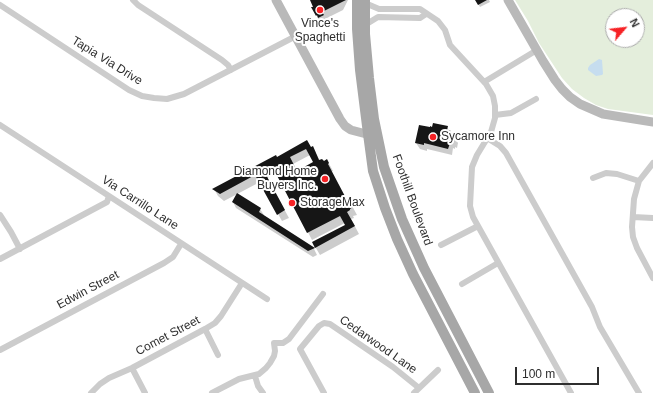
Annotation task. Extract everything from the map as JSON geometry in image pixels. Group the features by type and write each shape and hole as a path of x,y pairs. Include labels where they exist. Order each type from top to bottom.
{"main road":[{"name":"Foothill Boulevard","path":"363,1 374,119 373,170 385,208 411,270 476,393"},
{"name":"Foothill Boulevard","path":"363,1 357,28 360,70 373,136 410,239 489,393"}],"street":[{"path":"132,0 140,2 222,60 231,70"},
{"path":"276,0 340,119 345,126 351,130 373,136"},
{"path":"508,0 562,89 580,104 602,114 653,122"},
{"path":"363,1 379,9 420,10 438,21 445,30 450,44 484,82 494,96 495,115 491,132 477,155 472,168 470,206 473,217 571,393"},
{"name":"Tapia Via Drive","path":"0,5 129,90 142,96 154,98 167,99 184,94 296,36"},
{"path":"378,17 379,9"},
{"path":"412,9 412,18"},
{"path":"365,25 378,17 420,18 426,14"},
{"path":"484,82 537,50"},
{"path":"495,115 511,113 536,99"},
{"name":"Via Carrillo Lane","path":"0,124 181,244 268,299"},
{"path":"487,138 500,146 506,153 592,307 600,327 639,393"},
{"path":"653,163 639,181 634,199 632,227 637,248 653,278"},
{"path":"593,178 606,173 617,174 639,181"},
{"path":"0,259 107,202 110,196"},
{"path":"0,215 20,249"},
{"path":"633,217 653,218"},
{"path":"441,246 478,226"},
{"name":"Edwin Street","path":"0,350 173,257 181,244"},
{"path":"462,284 498,263"},
{"name":"Comet Street","path":"91,393 109,378 132,368 214,323 221,316 242,283"},
{"path":"213,393 239,379 247,376 255,376 266,368 274,356 274,343 283,343 289,339 323,294"},
{"name":"Cedarwood Lane","path":"324,393 300,349 319,326 324,323 330,324 393,367 418,388"},
{"path":"205,329 218,355"},
{"path":"132,368 145,393"},
{"path":"414,393 438,370"},
{"path":"255,376 258,386 263,393"}],"green space":[{"path":"515,0 653,0 653,115 608,109 596,105 584,98 572,89 562,78 539,43"}],"water":[{"path":"599,59 602,60 603,74 596,76 588,70 588,68"}],"building":[{"name":"Vince's Spaghetti","path":"310,0 346,0 322,12 324,15 318,18 311,7 313,7"},
{"path":"475,0 487,0 478,5"},
{"path":"433,123 448,126 447,130 451,131 450,134 455,136 454,142 452,141 450,143 448,149 424,143 424,145 415,143 419,125 432,127"},
{"path":"307,140 311,147 313,146 319,160 322,159 324,161 327,159 328,164 348,202 350,201 353,207 347,212 355,226 315,248 312,242 345,225 340,216 307,233 272,166 264,171 285,210 277,215 255,175 220,194 212,189 276,155 277,157","holes":["306,149 313,162 297,171 290,157"]},
{"path":"237,193 261,208 259,212 315,248 308,251 232,202"}],"place":[{"name":"Vince's Spaghetti","path":"320,10"},
{"name":"Sycamore Inn","path":"433,137"},
{"name":"Diamond Home Buyers Inc.","path":"325,179"},
{"name":"StorageMax","path":"292,203"}]}
